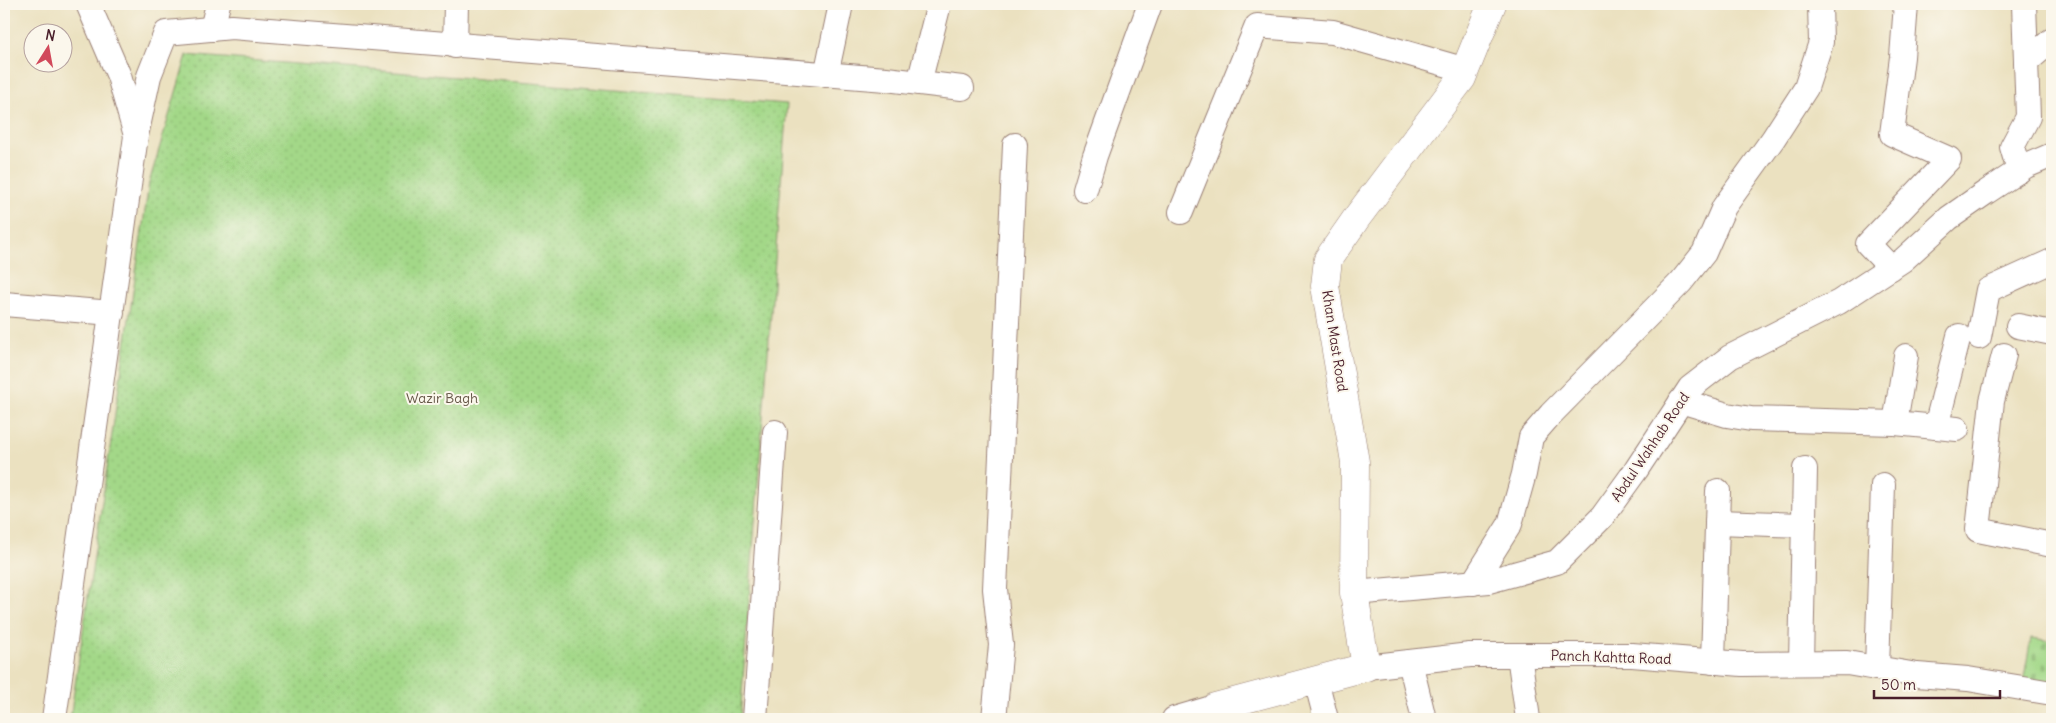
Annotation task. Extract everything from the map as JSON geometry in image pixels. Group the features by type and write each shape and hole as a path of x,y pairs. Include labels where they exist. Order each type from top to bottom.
{"main road":[{"name":"Khan Mast Road","path":"1366,666 1354,593 1355,462 1325,286 1328,259 1462,78 1492,4"},
{"name":"Panch Kahtta Road","path":"1216,713 1316,680 1366,666"}],"street":[{"path":"88,4 119,76 136,136"},
{"path":"212,29 218,4"},
{"path":"454,46 456,4"},
{"path":"826,74 841,4"},
{"path":"919,83 939,4"},
{"path":"1085,190 1095,156 1150,4"},
{"path":"1473,583 1510,524 1532,438 1551,414 1681,282 1704,253 1724,207 1773,139 1806,88 1821,42 1820,4"},
{"path":"1891,268 1868,244 1949,159 1892,134 1902,57 1906,4"},
{"path":"2019,171 2012,147 2028,116 2024,4"},
{"path":"1181,212 1257,26 1333,32 1466,70"},
{"path":"54,719 136,136 149,76 166,33 232,28 826,74 962,88"},
{"path":"2026,62 2052,40"},
{"path":"994,719 1001,645 995,589 1015,145"},
{"name":"Abdul Wahhab Road","path":"1354,593 1489,581 1557,562 1602,517 1636,470 1690,388 1730,356 1839,302 1903,260 1949,218 2019,171 2052,155"},
{"path":"1681,401 1727,415 1751,419 1895,423 1947,428 1969,336 1988,290 2052,261"},
{"path":"4,304 112,313"},
{"path":"2018,326 2052,333"},
{"path":"2004,355 1992,401 1978,530 2052,545"},
{"path":"1895,423 1906,356"},
{"path":"755,719 775,432"},
{"path":"1801,664 1805,469"},
{"path":"1877,668 1883,485"},
{"path":"1713,662 1718,491"},
{"path":"1717,522 1804,525"},
{"path":"1519,655 1528,719"},
{"name":"Panch Kahtta Road","path":"1366,666 1470,656 1519,655 1632,656 1742,664 1847,663 1917,675 1968,679 2052,692"},
{"path":"1410,662 1424,719"},
{"path":"1316,680 1326,719"},
{"name":"Panch Kahtta Road","path":"1174,719 1216,713"}],"green space":[{"name":"Wazir Bagh","path":"187,55 787,104 740,719 70,719 149,183"},
{"path":"2031,638 2052,641 2052,693 2022,688"}]}
